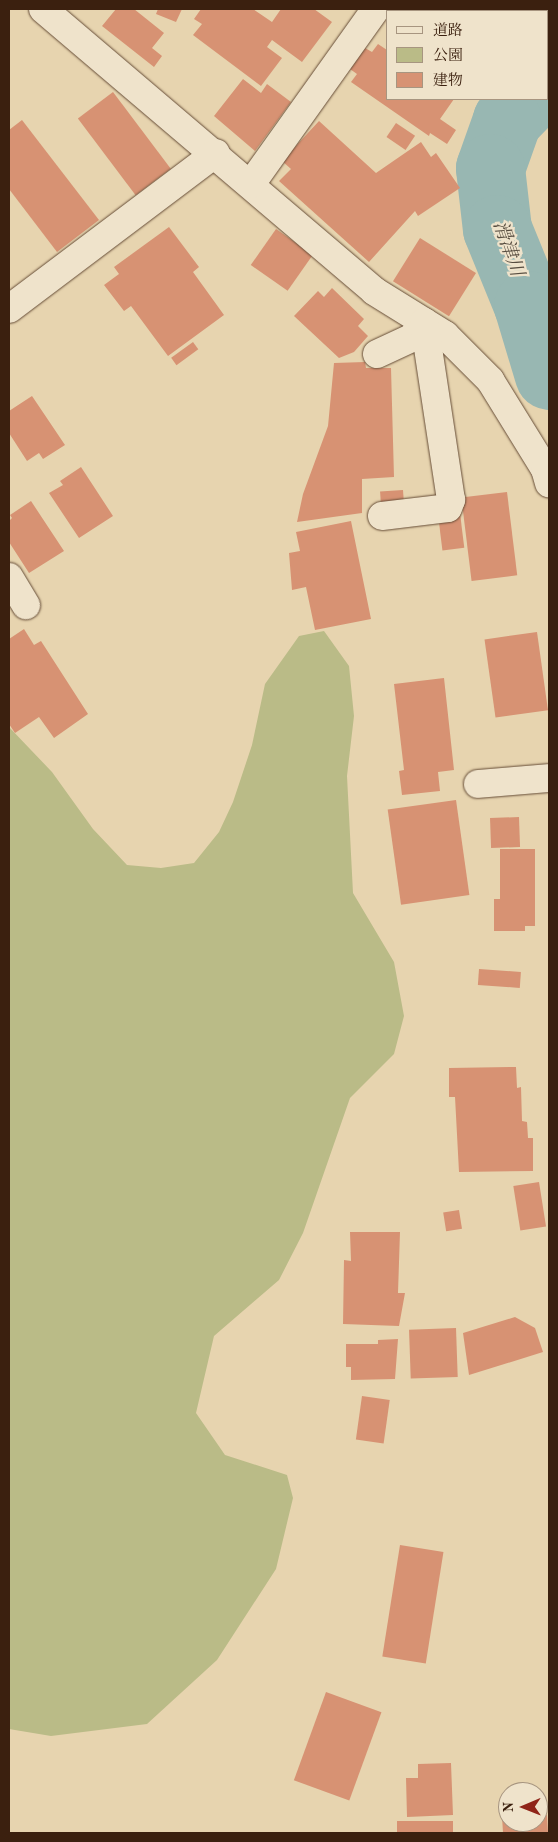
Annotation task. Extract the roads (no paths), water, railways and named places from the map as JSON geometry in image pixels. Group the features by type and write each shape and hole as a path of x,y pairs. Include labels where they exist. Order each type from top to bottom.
{"street":[{"path":"43,9 216,153 374,291 445,335 490,380 545,469 549,483"},
{"path":"251,184 376,9"},
{"path":"9,310 216,153"},
{"path":"377,354 412,338 424,322"},
{"path":"382,516 448,508 451,500 424,322"},
{"path":"9,577 26,605"},
{"path":"478,784 549,778"}],"waterway":[{"name":"滑津川","path":"526,100 507,120 490,168 497,229 528,305 549,375"}]}
